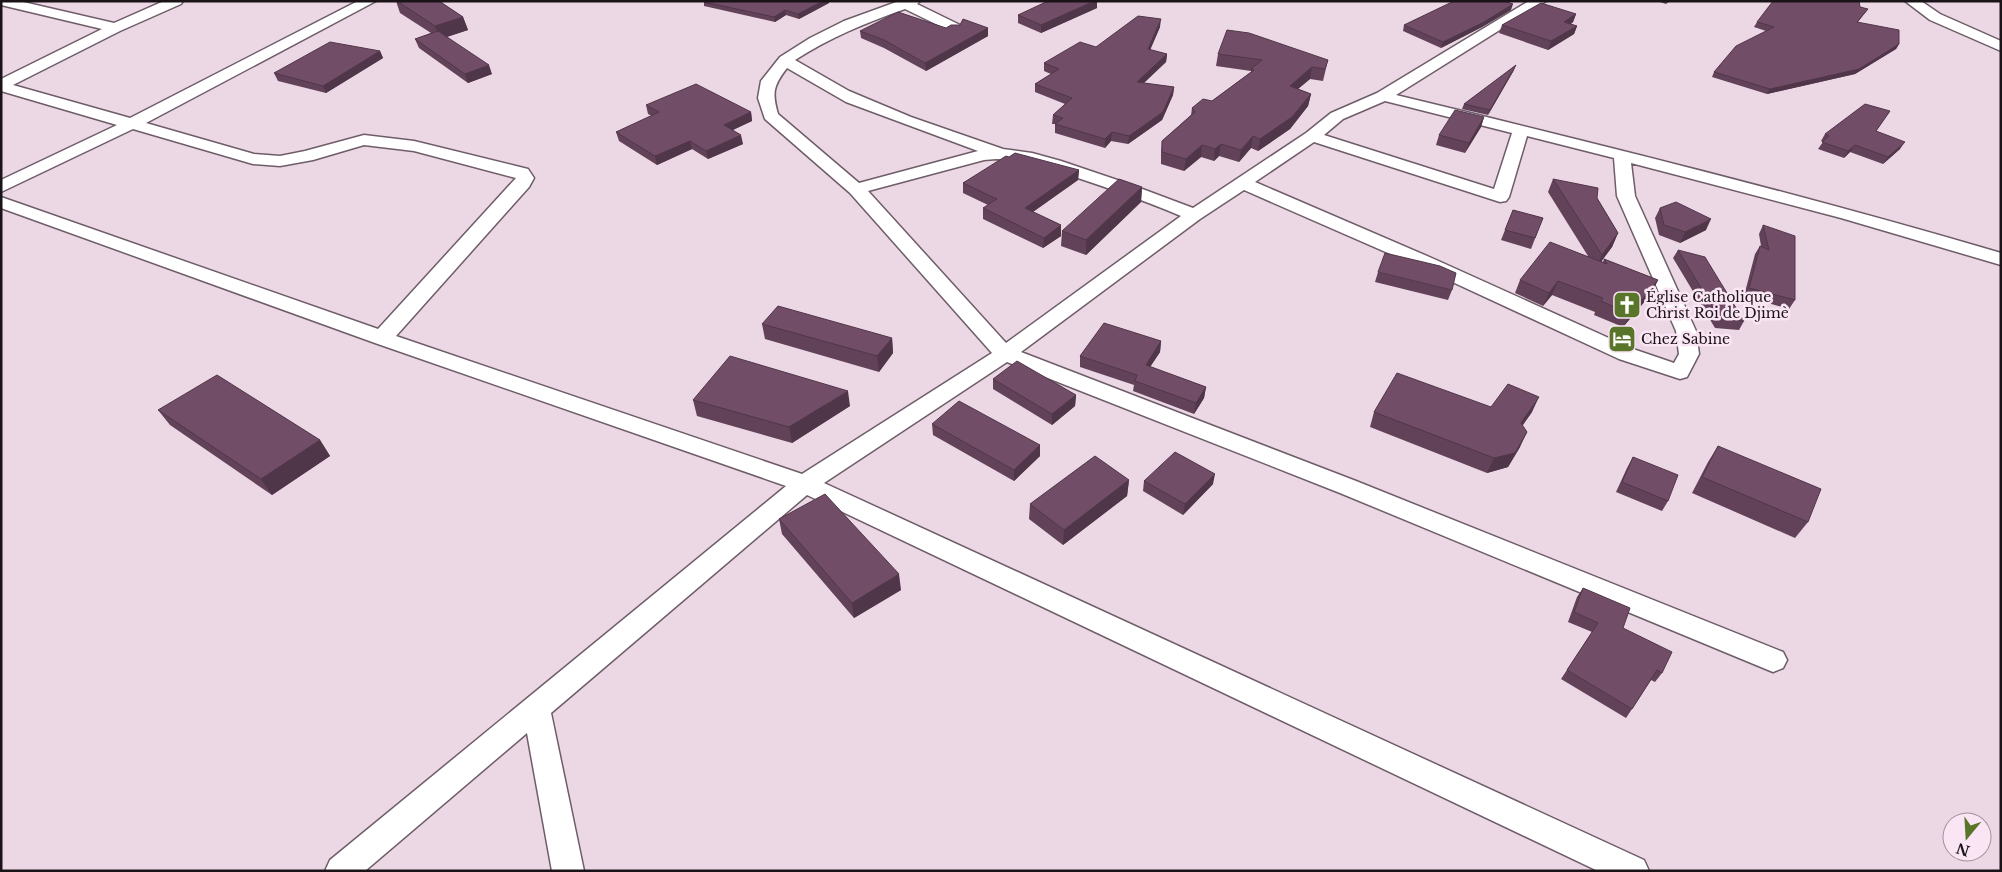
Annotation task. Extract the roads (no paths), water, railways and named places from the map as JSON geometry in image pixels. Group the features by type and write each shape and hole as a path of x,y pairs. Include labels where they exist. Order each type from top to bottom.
{"street":[{"path":"1,1 115,28"},
{"path":"1,86 115,28 176,1"},
{"path":"1,187 133,123 369,1"},
{"path":"1912,1 1935,17 2001,47"},
{"path":"955,28 909,3 849,24 815,41 785,60 769,81 766,98 771,116 856,189 1005,354 1385,502 1772,660"},
{"path":"341,871 804,484 1005,354 1194,215 1312,136 1336,116 1383,96 1527,5"},
{"path":"785,60 851,98 922,126 999,153"},
{"path":"1,86 253,159 289,159 364,140 414,146 522,173 525,178 523,183 382,338"},
{"path":"1383,96 1622,154 2001,259"},
{"path":"1312,136 1500,197 1521,130"},
{"path":"856,189 983,154 1018,154 1142,193 1194,215"},
{"path":"1241,182 1427,263 1626,354 1680,372 1689,354 1686,331 1626,196 1622,154"},
{"path":"1,202 382,338 804,484 1633,871"},
{"path":"536,707 568,871"}],"place":[{"name":"Église Catholique Christ Roi de Djimè","path":"1627,305"},
{"name":"Chez Sabine","path":"1622,339"}]}
